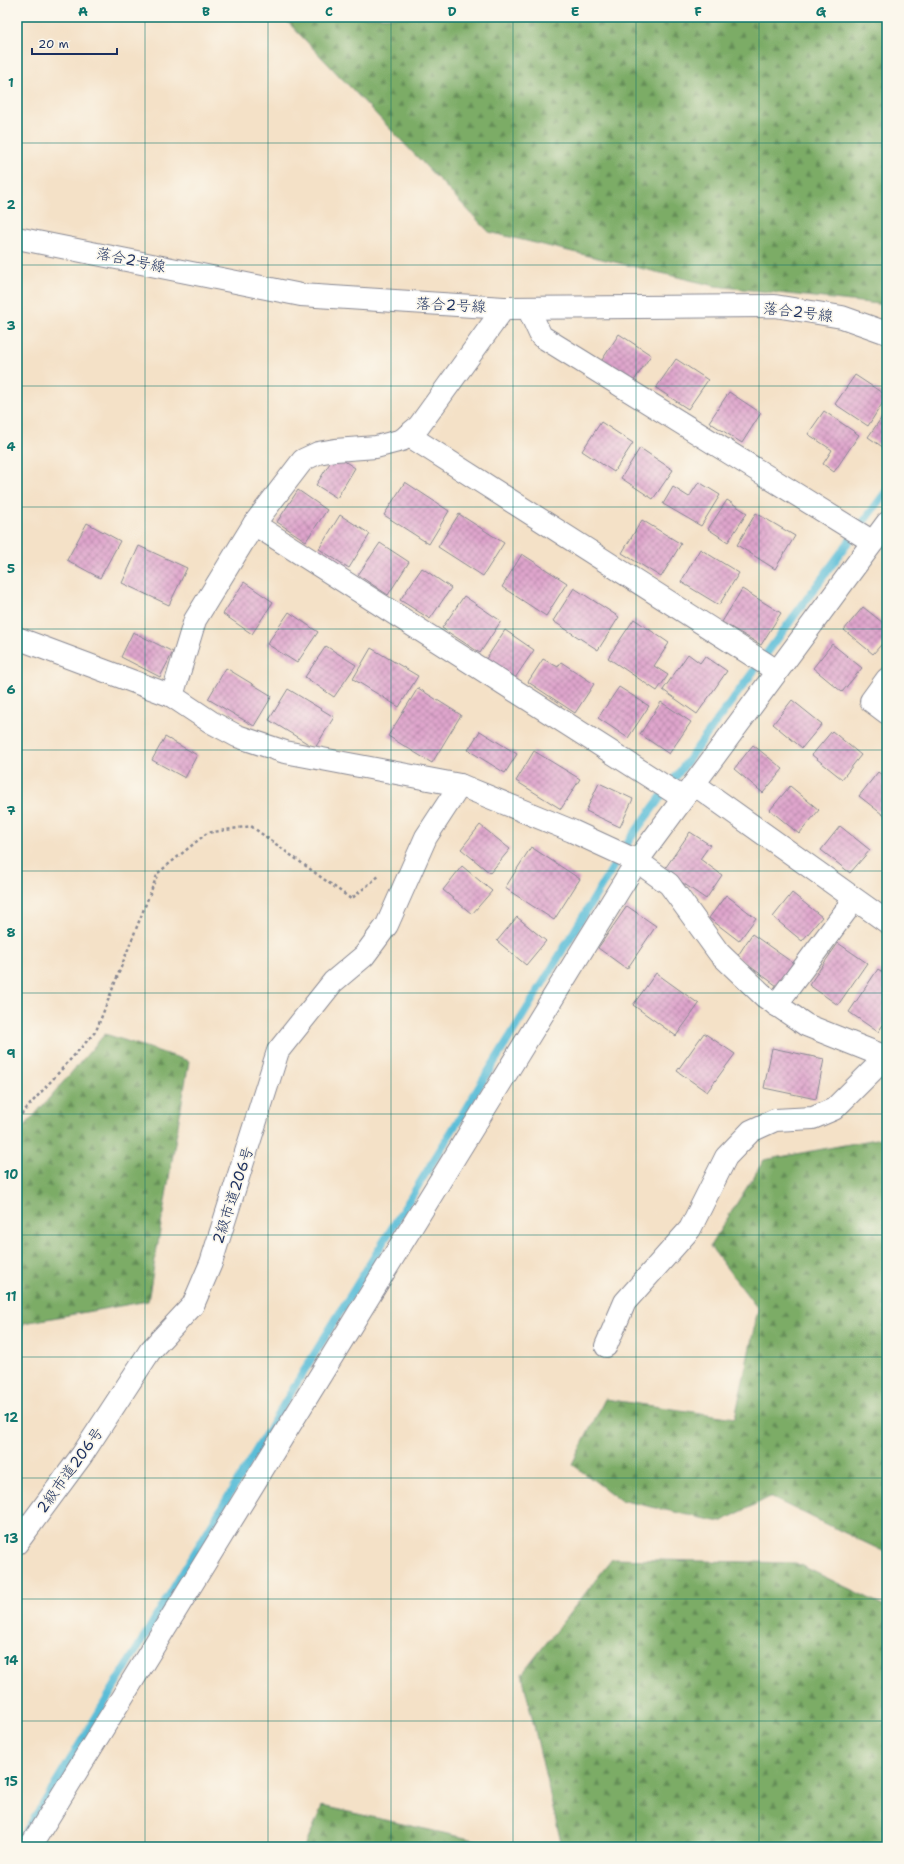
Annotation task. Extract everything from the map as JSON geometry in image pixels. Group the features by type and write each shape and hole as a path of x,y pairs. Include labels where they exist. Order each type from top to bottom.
{"street":[{"name":"落合2号線","path":"17,238 301,295 504,308 775,306 842,317 887,333"},
{"path":"172,696 195,620 254,524 303,460 318,453 335,450 376,447 402,440 419,426 504,308"},
{"path":"528,308 541,336 873,542"},
{"path":"408,435 777,671"},
{"path":"30,1847 637,861 887,523"},
{"path":"254,524 689,791 887,922"},
{"path":"17,638 172,696 211,722 237,736 284,752 460,785 572,831 637,861 669,884 719,953 765,997 806,1025 886,1057 834,1109 813,1118 774,1120 751,1130 726,1157 690,1229 625,1302 606,1346"},
{"path":"887,679 871,701 887,713"},
{"name":"2級市道206号","path":"17,1543 82,1456 150,1351 192,1305 211,1264 278,1051 333,982 364,956 387,925 426,837 460,785"},
{"path":"776,1005 854,900"}],"path":[{"path":"17,1119 96,1031 158,873 207,833 251,826 351,899 386,870"}],"green space":[{"path":"283,17 887,17 887,305 715,286 489,232"},
{"path":"105,1034 189,1061 148,1301 24,1323 17,1343 17,1135"},
{"path":"887,1137 887,1553 770,1497 720,1522 620,1500 572,1464 605,1399 735,1418 758,1309 710,1246 764,1160"},
{"path":"612,1559 796,1563 887,1607 887,1847 562,1847 522,1674"},
{"path":"322,1806 506,1847 305,1847"}],"building":[{"path":"619,334 651,355 632,384 600,363"},
{"path":"676,359 708,380 688,409 656,388"},
{"path":"855,375 887,396 868,426 835,404"},
{"path":"729,392 761,413 742,443 709,422"},
{"path":"887,410 887,450 868,437"},
{"path":"824,411 859,435 834,472 823,464 832,450 808,434"},
{"path":"601,422 633,443 614,472 582,451"},
{"path":"640,448 673,470 653,499 621,478"},
{"path":"335,455 355,468 337,498 316,485"},
{"path":"405,482 449,511 429,544 384,515"},
{"path":"699,482 720,495 701,526 663,504 673,487 689,497"},
{"path":"298,490 327,510 306,541 277,522"},
{"path":"727,500 747,513 728,542 708,529"},
{"path":"756,513 795,536 775,569 737,545"},
{"path":"459,514 504,543 483,576 438,547"},
{"path":"340,515 370,534 349,568 319,549"},
{"path":"642,520 681,544 661,577 622,553"},
{"path":"87,523 120,541 100,578 67,560"},
{"path":"380,543 409,562 388,595 358,575"},
{"path":"139,546 187,568 169,605 122,583"},
{"path":"700,549 739,573 719,605 681,582"},
{"path":"522,554 567,583 546,616 502,587"},
{"path":"422,568 451,588 430,619 400,600"},
{"path":"244,582 273,602 252,634 223,614"},
{"path":"574,588 619,617 598,650 553,621"},
{"path":"742,589 781,613 761,645 722,622"},
{"path":"464,596 501,621 480,653 442,628"},
{"path":"863,607 887,626 887,638 873,654 844,630"},
{"path":"289,612 318,632 297,663 267,644"},
{"path":"634,619 669,643 654,666 668,675 657,691 608,658"},
{"path":"505,630 534,650 513,681 484,662"},
{"path":"133,632 173,652 160,677 121,657"},
{"path":"832,644 862,668 842,692 813,668"},
{"path":"326,646 356,665 334,697 305,677"},
{"path":"371,648 418,676 399,707 353,679"},
{"path":"688,654 700,663 705,656 727,671 697,714 663,690"},
{"path":"543,659 558,667 561,662 594,684 575,713 528,682"},
{"path":"226,668 272,696 254,726 208,699"},
{"path":"619,687 649,706 628,738 598,718"},
{"path":"418,688 461,715 432,763 388,736"},
{"path":"288,689 334,717 315,748 269,720"},
{"path":"792,700 822,724 802,748 773,724"},
{"path":"661,702 691,722 669,754 640,734"},
{"path":"480,731 517,754 505,773 468,750"},
{"path":"832,731 861,755 842,779 812,755"},
{"path":"165,737 197,755 185,778 152,760"},
{"path":"753,745 783,769 763,793 734,769"},
{"path":"534,751 580,779 561,809 516,781"},
{"path":"878,772 887,779 887,818 859,796"},
{"path":"599,783 633,799 620,827 586,811"},
{"path":"790,786 819,810 799,834 770,810"},
{"path":"480,825 510,849 490,873 461,849"},
{"path":"840,826 870,850 850,873 821,850"},
{"path":"690,832 710,845 700,859 722,875 706,899 664,870"},
{"path":"531,847 580,879 554,920 505,888"},
{"path":"462,866 492,891 472,914 443,890"},
{"path":"792,893 822,917 802,941 773,917"},
{"path":"726,895 756,918 739,941 709,918"},
{"path":"627,906 656,926 627,969 598,948"},
{"path":"517,917 546,941 526,965 497,941"},
{"path":"752,934 793,963 777,986 737,957"},
{"path":"838,943 867,963 838,1005 809,985"},
{"path":"878,969 887,975 887,1019 878,1032 849,1012"},
{"path":"656,973 699,1004 676,1036 633,1005"},
{"path":"704,1033 735,1054 707,1092 677,1071"},
{"path":"772,1048 824,1059 816,1099 764,1088"}],"waterway":[{"path":"17,1846 302,1374 630,839 887,490"}]}
